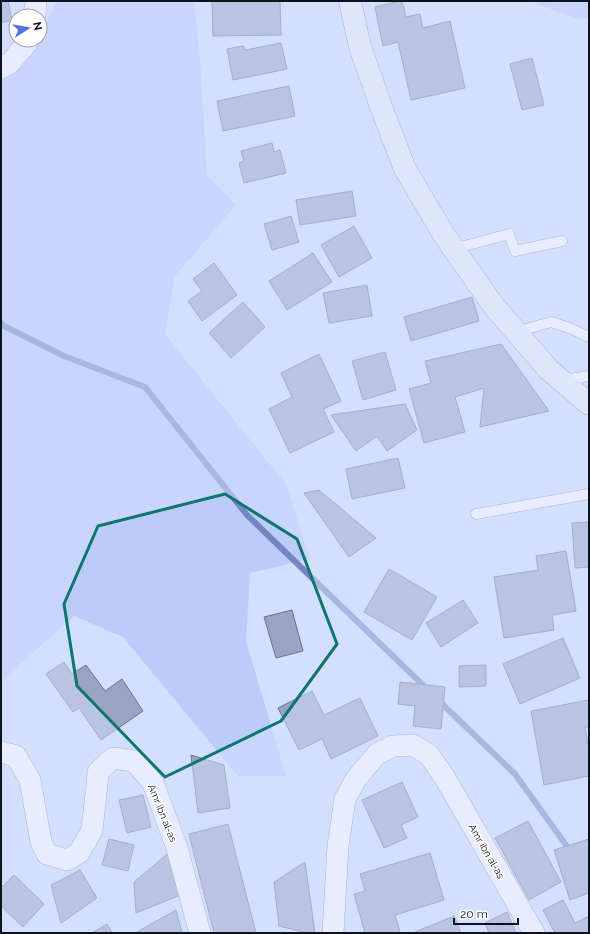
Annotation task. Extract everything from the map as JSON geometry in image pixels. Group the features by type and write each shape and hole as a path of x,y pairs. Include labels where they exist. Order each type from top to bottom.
{"street":[{"path":"350,1 360,47 382,112 405,169 444,235 493,305 516,332 548,369 589,404"},
{"path":"1,68 10,63 22,48"},
{"name":"Amr ibn al-as","path":"334,933 338,846 345,800 356,779 377,754 393,746 413,745 429,755 445,778 534,933"},
{"name":"Amr ibn al-as","path":"1,752 16,756 30,780 41,842 47,854 67,860 79,853 92,830 98,772 113,758 134,761 153,784 177,848 200,933"}],"lane":[{"path":"453,249 509,234 515,251 562,241"},
{"path":"516,332 551,322 568,327 589,337"},
{"path":"561,380 589,376"},
{"path":"476,514 589,494"}],"highlighted area":[{"path":"225,494 297,539 337,644 281,721 165,777 77,686 64,604 98,526"}],"shaded area":[{"path":"57,1 194,1 200,58 207,176 236,205 175,276 165,334 286,484 310,559 250,573 246,641 286,776 238,776 123,637 74,616 1,681 1,78 26,63 34,48 48,48 48,19"},
{"path":"529,1 589,1 589,19 575,18"}],"building":[{"path":"1,1 8,1 9,8 8,8 8,21 1,23"},
{"path":"212,1 280,1 281,35 213,36"},
{"path":"402,1 406,17 420,14 423,28 450,21 465,88 411,100 398,42 383,46 375,7"},
{"path":"281,43 287,69 233,80 227,49 243,46 246,50"},
{"path":"532,58 544,105 522,110 510,64"},
{"path":"289,86 295,116 223,131 217,101"},
{"path":"272,143 274,152 280,150 286,173 244,183 239,163 244,161 241,151"},
{"path":"352,191 356,216 300,225 296,200"},
{"path":"291,216 299,242 272,250 264,224"},
{"path":"354,226 372,258 339,277 321,245"},
{"path":"313,253 332,282 287,310 269,281"},
{"path":"214,263 237,295 202,321 188,301 202,291 193,279"},
{"path":"367,285 372,316 329,323 323,293"},
{"path":"472,297 479,321 411,341 404,317"},
{"path":"243,302 265,327 231,358 209,333"},
{"path":"501,344 549,411 480,427 484,388 455,397 465,432 424,443 409,389 431,383 425,361"},
{"path":"385,352 396,390 363,400 352,361"},
{"path":"319,354 341,401 323,409 334,432 290,453 269,409 292,397 281,373"},
{"path":"405,404 417,430 387,451 377,436 356,451 331,415"},
{"path":"398,458 405,488 352,499 346,469"},
{"path":"319,490 376,538 349,557 304,493"},
{"path":"589,522 589,567 575,568 572,523"},
{"path":"566,551 576,611 552,615 554,630 504,638 494,577 538,570 536,556"},
{"path":"389,569 437,597 412,640 364,612"},
{"path":"463,600 478,623 441,647 426,623"},
{"path":"292,610 303,651 276,658 264,617"},
{"path":"563,638 580,678 520,704 503,664"},
{"path":"64,662 72,674 86,665 105,691 122,679 143,711 101,740 79,708 73,712 46,674"},
{"path":"486,665 486,686 459,687 459,666"},
{"path":"400,682 445,687 441,729 413,726 415,706 398,704"},
{"path":"312,691 324,715 360,698 378,736 331,759 322,739 299,750 278,708"},
{"path":"589,700 589,727 585,727 589,751 589,776 544,785 531,711"},
{"path":"191,755 224,765 230,808 198,813"},
{"path":"402,782 418,817 401,825 407,838 384,848 362,800"},
{"path":"143,795 151,827 127,833 119,800"},
{"path":"528,821 561,882 529,900 495,838"},
{"path":"228,824 256,933 214,933 189,834"},
{"path":"109,839 134,845 128,871 102,865"},
{"path":"589,839 589,893 570,900 554,850"},
{"path":"171,851 183,894 136,913 134,882"},
{"path":"430,853 444,900 395,915 400,932 365,933 354,894 365,891 360,874"},
{"path":"305,862 315,933 307,933 279,926 274,882"},
{"path":"80,870 97,898 61,923 51,885"},
{"path":"14,875 44,904 23,927 1,906 1,888"},
{"path":"563,900 575,923 589,916 589,933 555,933 543,910"},
{"path":"176,910 182,933 137,933 137,932"},
{"path":"507,912 516,933 489,933 485,923"},
{"path":"454,916 461,933 415,932"},
{"path":"107,924 112,933 92,933"}],"waterway":[{"path":"1,323 4,326 64,356 145,387 247,515 427,689"},
{"path":"438,700 515,774 571,852"}]}
